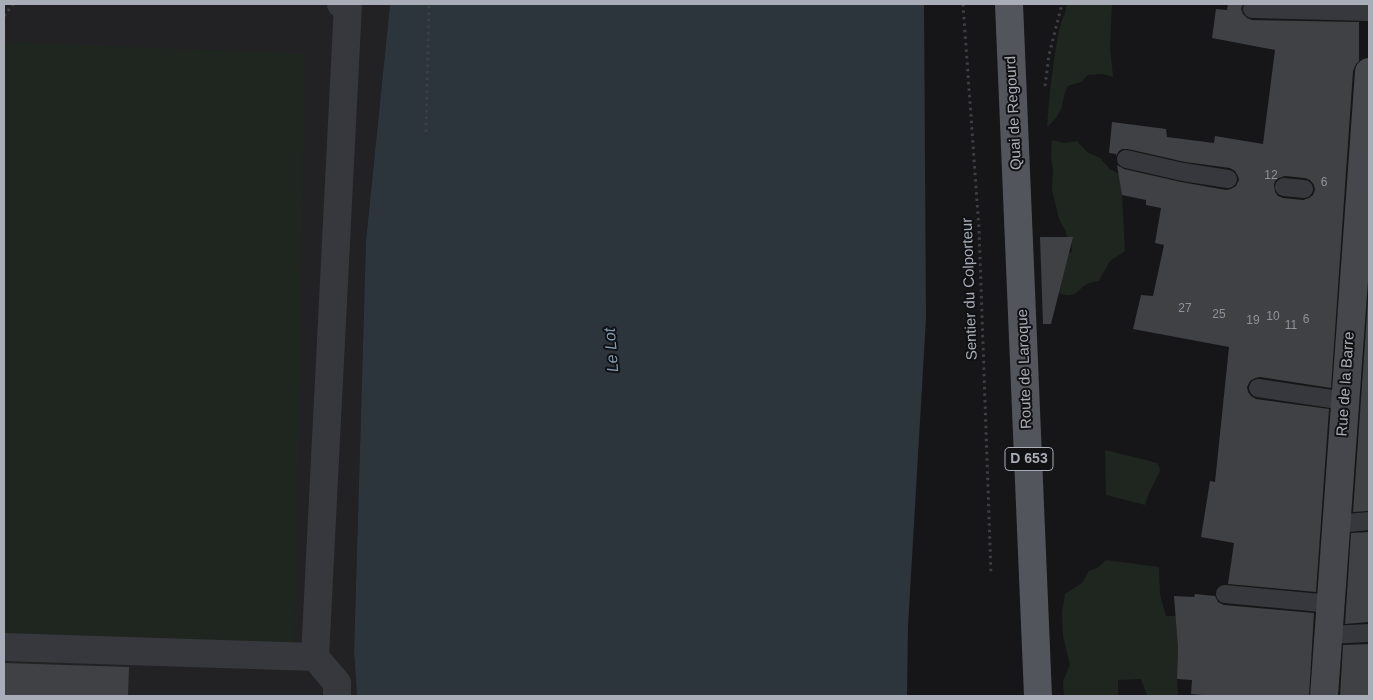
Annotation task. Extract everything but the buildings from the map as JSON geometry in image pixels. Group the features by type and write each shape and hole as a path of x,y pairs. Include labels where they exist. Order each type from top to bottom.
{"main road":[{"name":"Quai de Regourd","path":"1009,4 1019,222"},
{"name":"Rue de la Barre","path":"1324,696 1345,401 1362,250 1353,198 1369,72"},
{"name":"Route de Laroque","path":"1019,222 1038,696"}],"street":[{"path":"338,696 337,684 315,657 348,4 341,4"},
{"path":"4,646 315,657"}],"lane":[{"path":"1252,9 1369,12"},
{"path":"1126,159 1184,172 1228,178"},
{"path":"1284,187 1304,190"},
{"path":"1258,388 1345,401"},
{"path":"1337,524 1369,521"},
{"path":"1225,594 1331,604"},
{"path":"1329,635 1369,633"}],"path":[{"path":"4,16 14,4"},
{"path":"426,132 429,4"},
{"name":"Sentier du Colporteur","path":"963,4 979,229 991,574"}],"shaded area":[{"path":"4,4 390,4 366,240 354,652 357,696 4,696"},
{"path":"1067,4 1112,4 1110,47 1113,77 1103,74 1088,75 1081,82 1068,86 1060,112 1047,127 1055,54 1059,30"},
{"path":"4,42 305,54 295,645 4,636"},
{"path":"1052,140 1065,143 1077,141 1087,152 1100,158 1110,169 1119,174 1122,195 1125,251 1110,261 1099,281 1087,284 1072,295 1059,293 1065,253 1072,252 1071,237 1067,237 1059,219 1052,190"},
{"path":"1105,450 1157,463 1160,471 1145,505 1106,495"},
{"path":"1106,560 1159,567 1160,595 1166,616 1176,616 1178,696 1147,696 1141,679 1118,680 1118,696 1064,696 1063,681 1070,665 1063,636 1062,612 1065,594 1082,583 1089,571 1099,567"}],"water":[{"name":"Le Lot","path":"390,4 924,4 926,318 908,626 907,696 357,696 354,652 366,240"}]}
